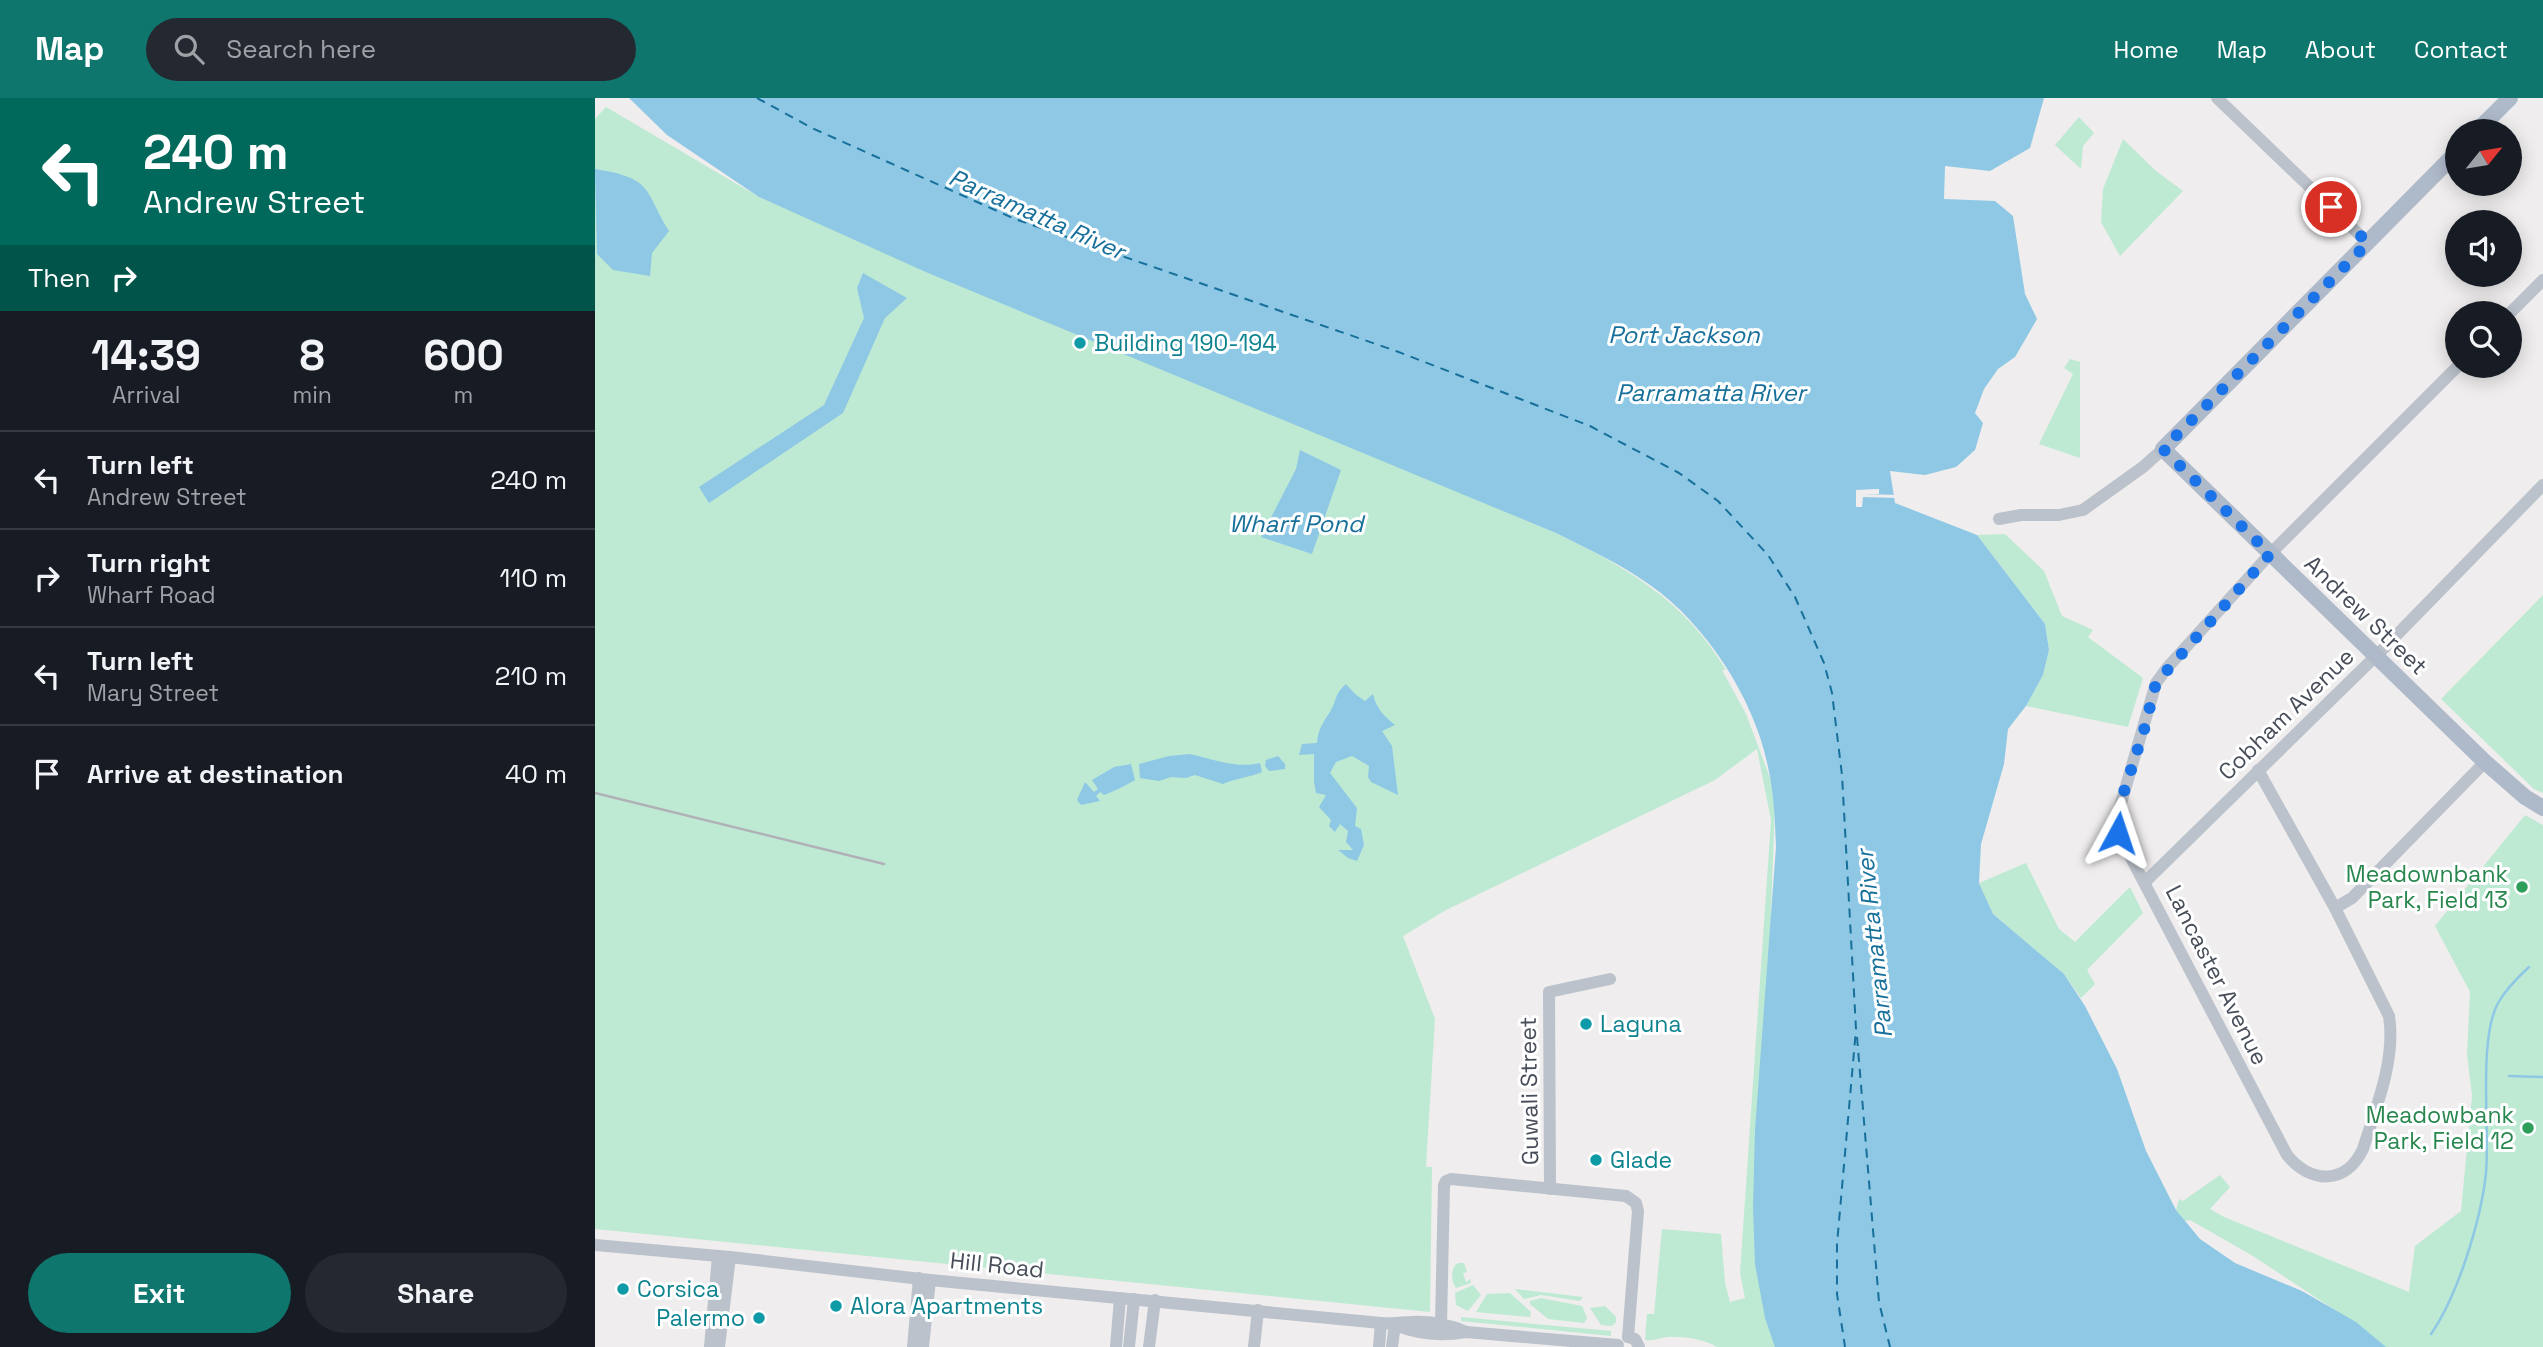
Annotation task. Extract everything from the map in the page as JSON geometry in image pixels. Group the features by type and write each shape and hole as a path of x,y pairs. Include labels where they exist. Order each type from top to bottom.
{"main road":[{"path":"2489,119 2509,98"},
{"path":"2163,449 2445,164"},
{"name":"Andrew Street","path":"2163,449 2485,762 2525,797 2543,808"}],"street":[{"path":"2217,98 2368,243"},
{"path":"2522,301 2543,280"},
{"name":"Lancaster Avenue","path":"2335,908 2389,1016 2390,1053 2363,1149 2357,1161 2348,1170 2336,1175 2322,1176 2308,1173 2296,1166 2287,1155 2118,833 2117,817 2156,683 2270,554 2446,378"},
{"path":"1999,519 2021,514 2059,515 2083,510 2134,474 2163,449"},
{"name":"Cobham Avenue","path":"2145,882 2376,655 2543,485"},
{"path":"2258,770 2335,908 2352,898 2485,762"},
{"name":"Guwali Street","path":"1550,1189 1549,992 1610,979"},
{"path":"1441,1324 1446,1181 1451,1179 1626,1196 1636,1203 1638,1211 1621,1343 1635,1339 1639,1347"},
{"name":"Hill Road","path":"595,1245 1388,1324 1409,1330 1451,1335 1466,1332"},
{"path":"710,1347 724,1256"},
{"path":"719,1347 724,1256"},
{"path":"913,1347 925,1279"},
{"path":"923,1347 925,1279"},
{"path":"1116,1347 1120,1298"},
{"path":"1129,1347 1134,1299"},
{"path":"1149,1347 1155,1300"},
{"path":"1255,1347 1258,1311"},
{"path":"1379,1347 1388,1324"},
{"path":"1388,1324 1392,1347"},
{"name":"Hill Road","path":"1388,1324 1441,1324 1505,1341 1621,1343"}],"green space":[{"path":"606,107 759,197 1556,533 1630,573 1673,605 1692,624 1726,670 1722,670 1746,714 1773,786 1775,805 1771,912 1775,1347 1717,1347 1700,1340 1679,1337 1645,1340 1647,1314 1654,1314 1662,1229 1721,1234 1725,1283 1730,1302 1745,1298 1740,1273 1771,820 1757,749 1715,780 1446,910 1403,936 1435,1019 1426,1167 1432,1167 1430,1312 595,1229 595,119"},
{"path":"2079,117 2094,133 2083,146 2081,169 2055,145"},
{"path":"2123,139 2156,171 2183,191 2120,256 2101,222 2103,189"},
{"path":"2070,359 2080,362 2080,458 2039,444 2073,374 2064,368"},
{"path":"2005,534 2044,571 2062,616 2093,630 2088,637 2143,678 2128,727 2026,706 2043,675 2049,650 2045,624 1977,535"},
{"path":"2543,595 2543,793 2534,789 2441,699"},
{"path":"2525,815 2543,825 2543,1347 2385,1347 2253,1256 2190,1220 2185,1221 2176,1210 2179,1199 2183,1201 2220,1175 2230,1187 2210,1209 2409,1292 2415,1246 2461,1211 2472,1096 2467,1054 2470,992 2435,926"},
{"path":"2026,863 2059,929 2075,942 2130,887 2143,913 2087,970 2095,984 2081,998 2064,974 1993,914 1979,883"},
{"path":"1458,1263 1464,1263 1466,1282 1470,1279 1471,1283 1456,1288 1452,1275"},
{"path":"1473,1285 1481,1295 1468,1311 1456,1305 1455,1293"},
{"path":"1515,1289 1583,1297 1580,1301 1541,1295 1524,1299"},
{"path":"1510,1293 1531,1312 1530,1317 1476,1312 1487,1294"},
{"path":"1541,1298 1582,1306 1587,1318 1584,1323 1548,1319 1530,1304 1530,1301"},
{"path":"1605,1306 1616,1317 1612,1326 1601,1325 1590,1308"},
{"path":"1461,1317 1611,1331 1611,1336 1461,1321"}],"water":[{"name":"Port Jackson","path":"629,98 2044,98 2030,148 1990,171 1945,166 1944,199 1995,201 2013,216 2025,294 2037,319 2015,357 1998,369 1984,389 1975,413 1983,423 1975,450 1956,467 1925,475 1890,471 1895,503 1977,535 2045,624 2049,650 2043,675 2026,706 2008,729 2004,764 1981,844 1979,883 1993,914 2064,974 2085,1006 2117,1069 2146,1151 2176,1210 2200,1239 2235,1263 2302,1291 2356,1322 2386,1347 1775,1347 1765,1318 1755,1264 1753,1208 1755,1130 1776,847 1773,797 1761,742 1740,690 1709,642 1690,620 1671,601 1639,577 1556,533 928,273 759,197 667,135"},
{"path":"595,169 637,181 650,196 669,231 652,253 650,276 613,270 597,254"},
{"path":"863,273 907,298 885,318 843,413 709,503 699,487 824,405 864,318 857,288"},
{"name":"Wharf Pond","path":"1300,450 1341,470 1312,554 1261,537 1296,469"},
{"path":"1346,684 1365,701 1373,694 1381,711 1395,725 1382,731 1392,746 1398,795 1371,782 1368,777 1369,766 1352,756 1336,762 1330,773 1357,808 1355,826 1361,829 1364,845 1357,861 1338,850 1353,850 1346,842 1348,831 1340,824 1335,832 1329,826 1331,820 1319,807 1326,795 1316,793 1314,754 1299,755 1302,744 1317,743 1322,725"},
{"path":"1190,754 1234,764 1260,763 1262,772 1223,784 1195,775 1159,781 1140,778 1139,764"},
{"path":"1278,756 1285,764 1285,769 1269,771 1265,766 1266,760"},
{"path":"1131,764 1135,780 1104,795 1100,792 1096,796 1100,801 1081,805 1077,800 1085,782 1094,792 1098,789 1092,780 1114,767"}],"pier":[{"path":"1879,489 1879,494 1862,494 1897,495 1898,498 1863,497 1862,507 1856,507 1856,490"}],"waterway":[{"path":"2431,1334 2459,1278 2474,1234 2483,1192 2487,1155 2486,1061 2492,1019 2505,993 2529,967"},
{"path":"2509,1076 2543,1077"}],"ferry route":[{"path":"757,98 812,128 1015,219 1396,351 1590,426 1679,473 1718,501 1768,555 1795,597 1824,663 1832,693 1842,775 1856,1029 1837,1244 1837,1294 1845,1347"},
{"path":"1857,1037 1879,1302 1890,1347"}],"railway":[{"path":"595,793 884,864"}],"place":[{"name":"Building 190-194","path":"1080,343"},
{"name":"Meadownbank Park, Field 13","path":"2522,887"},
{"name":"Laguna","path":"1586,1024"},
{"name":"Meadowbank Park, Field 12","path":"2528,1128"},
{"name":"Glade","path":"1596,1160"},
{"name":"Corsica","path":"623,1289"},
{"name":"Alora Apartments","path":"836,1306"},
{"name":"Palermo","path":"759,1318"}],"route":[{"path":"2118,833 2120,804 2156,683 2270,554 2163,449 2368,243 2331,207"}],"water label":[{"name":"Parramatta River","path":"1037,214"},
{"name":"Parramatta River","path":"1711,392"},
{"name":"Parramatta River","path":"1874,944"}]}
